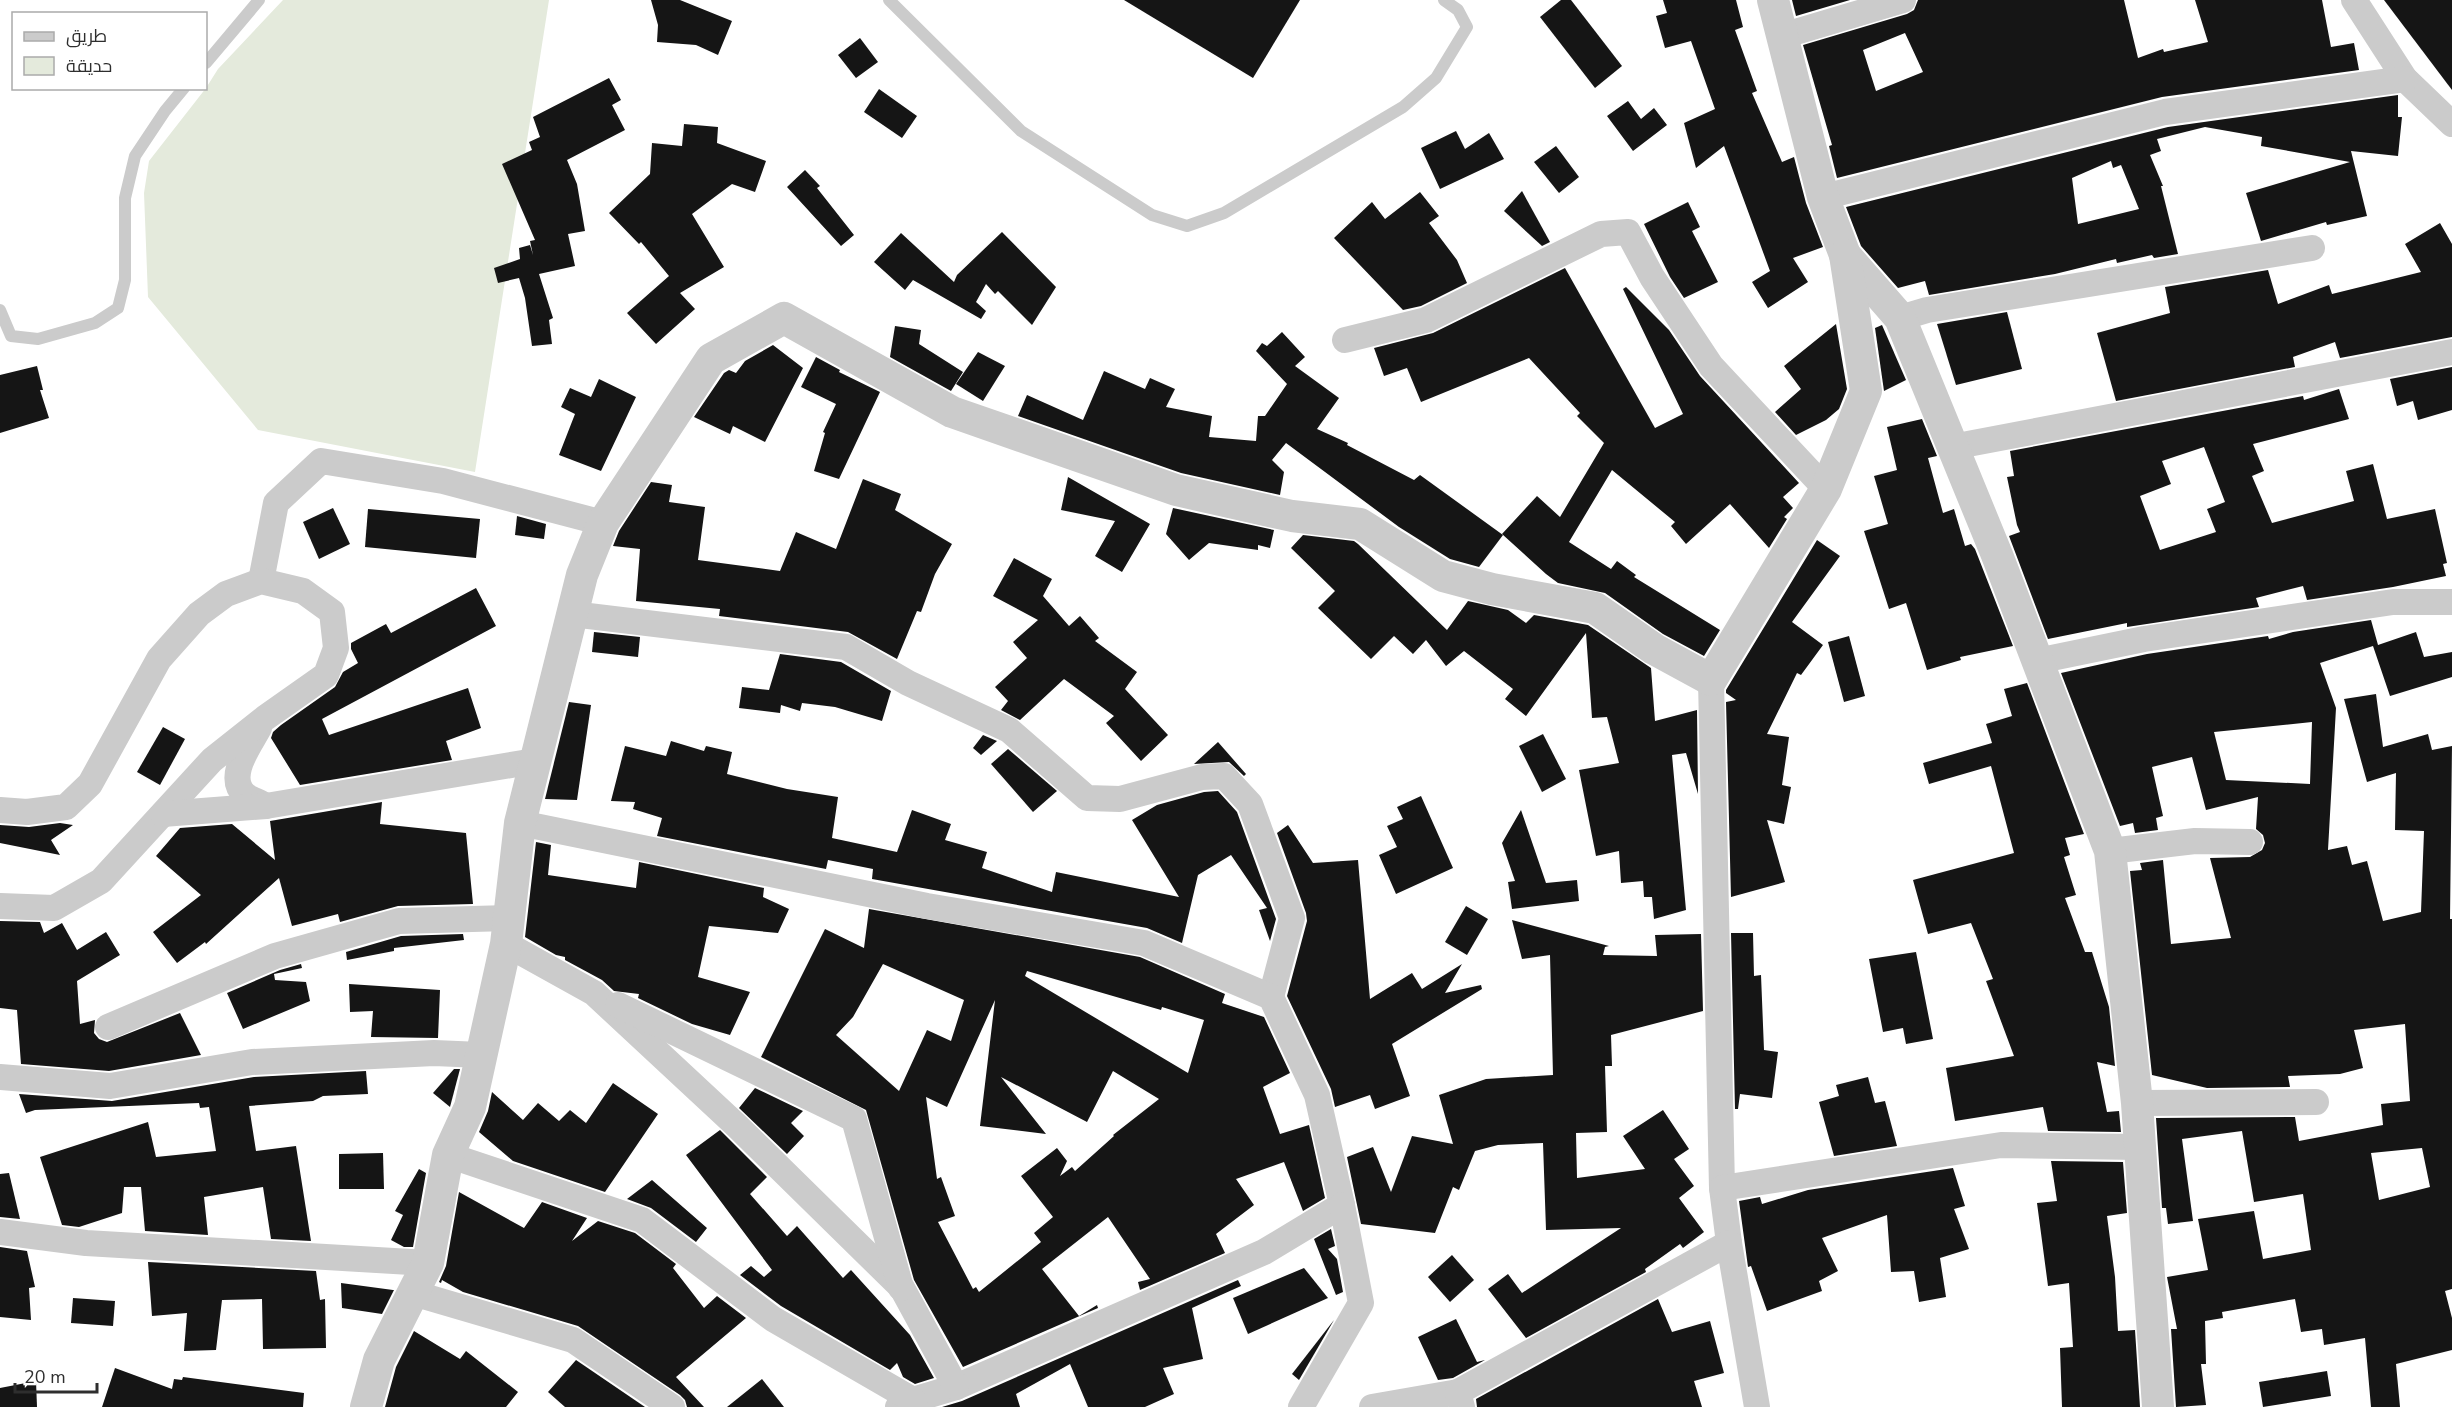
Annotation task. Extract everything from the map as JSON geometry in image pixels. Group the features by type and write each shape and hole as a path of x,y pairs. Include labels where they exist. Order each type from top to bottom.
{"street":[{"path":"1757,1407 1722,1188 1711,680 1826,489 1866,391 1845,255 1823,197 1773,0"},
{"path":"1782,36 1903,0"},
{"path":"2355,0 2405,79 2452,124"},
{"path":"1823,197 2165,112 2405,79"},
{"path":"1345,340 1426,320 1601,234 1628,232 1652,277 1711,366 1826,489"},
{"path":"1900,318 1927,310 2312,248"},
{"path":"1845,255 1900,318 1997,555 2110,851 2137,1104 2158,1407"},
{"path":"366,1407 379,1360 428,1263 448,1155 470,1107 507,931 520,823 582,575 603,523 711,359 784,318 952,412 1176,490 1292,516 1360,524 1443,576 1492,589 1595,608 1654,649 1711,680"},
{"path":"1952,447 2452,352"},
{"path":"261,581 276,503 321,460 443,481 603,523"},
{"path":"0,810 27,812 66,807 90,784 159,659 199,614 226,594 261,581 303,591 332,612 336,648 326,675 265,718 212,760 101,881 54,908 0,906"},
{"path":"2037,661 2144,639 2393,602 2452,602"},
{"path":"572,614 846,647 908,683 1009,730 1087,798 1120,799 1202,777 1224,776 1250,804 1292,918 1271,997 1317,1095 1361,1303 1301,1407"},
{"path":"265,718 239,764 238,784 245,795 266,806"},
{"path":"163,814 266,806 535,761"},
{"path":"520,823 927,906 1144,943 1271,997"},
{"path":"2110,851 2195,841 2250,842"},
{"path":"108,1027 275,956 399,921 507,931 594,993 737,1126 902,1288"},
{"path":"594,993 854,1119 902,1288 956,1387"},
{"path":"0,1077 110,1086 252,1062 434,1053 481,1055"},
{"path":"2137,1104 2316,1102"},
{"path":"1722,1188 2001,1145 2139,1147"},
{"path":"448,1155 642,1220 773,1319 909,1405 956,1387 1264,1252 1342,1205"},
{"path":"0,1232 86,1243 428,1263"},
{"path":"1372,1407 1460,1399 1729,1243"},
{"path":"413,1293 573,1340 672,1407"}],"lane":[{"path":"207,62 260,0"},
{"path":"889,0 1021,131 1152,215 1187,226 1224,213 1393,113 1436,78 1467,27 1458,10 1444,0"},
{"path":"0,310 11,336 38,339 94,323 118,308 125,280 125,198 135,156 165,111 182,90"}],"green space":[{"path":"283,0 549,0 475,472 258,430 148,297 144,193 149,161 204,90 207,90 218,69"}],"building":[{"path":"651,0 680,0 732,21 718,55 696,45 657,42 658,25"},
{"path":"1124,0 1300,0 1253,78"},
{"path":"1561,0 1571,0 1622,66 1595,88 1540,17"},
{"path":"1663,0 1736,0 1743,27 1735,30 1757,91 1752,93 1782,162 1794,157 1806,203 1823,247 1793,258 1808,282 1768,308 1752,282 1770,271 1724,146 1696,168 1684,123 1715,109 1691,41 1665,48 1656,16 1667,13"},
{"path":"1792,0 1850,0 1796,16"},
{"path":"1918,0 2124,0 2138,58 2163,49 2164,52 2208,42 2195,0 2322,0 2331,47 2354,43 2359,70 2162,97 1837,178 1829,146 1832,145 1803,45 1914,10","holes":["1905,33 1923,72 1876,91 1863,50"]},
{"path":"2384,0 2452,0 2452,90"},
{"path":"860,38 878,62 856,78 838,55"},
{"path":"609,78 621,100 612,105 625,130 567,160 577,184 585,231 568,234 575,266 539,274 553,318 549,320 552,344 532,346 525,298 519,278 498,283 494,268 520,259 519,248 530,245 533,255 530,241 535,240 502,164 532,150 529,142 540,137 533,117"},
{"path":"879,89 917,116 902,138 864,112"},
{"path":"2398,95 2398,117 2402,117 2398,156 2351,151 2367,216 2327,225 2326,222 2261,241 2246,193 2350,162 2261,146 2262,137 2205,127 2157,139 2161,151 2150,155 2163,186 2161,186 2178,254 2154,258 2152,255 2117,263 2116,259 2055,274 1929,295 1925,281 1898,288 1861,246 1846,207 2168,127","holes":["2111,161 2113,168 2121,165 2139,209 2078,224 2072,178"]},
{"path":"1628,101 1641,119 1654,108 1667,125 1633,151 1607,116"},
{"path":"684,124 718,127 717,143 766,161 755,192 732,184 692,214 724,267 680,293 695,309 656,344 627,313 669,276 641,242 639,244 609,213 650,174 652,143 682,146"},
{"path":"1456,131 1465,149 1489,133 1504,159 1440,189 1421,148"},
{"path":"1556,146 1579,177 1559,193 1534,162"},
{"path":"805,170 820,186 817,188 854,235 841,246 787,187"},
{"path":"1522,191 1550,242 1542,246 1504,211"},
{"path":"1420,192 1439,216 1429,223 1457,260 1467,283 1421,306 1403,310 1334,238 1372,202 1385,219"},
{"path":"1688,202 1700,227 1692,231 1718,282 1684,298 1670,277 1644,224"},
{"path":"2440,223 2452,244 2452,337 2340,358 2335,342 2293,357 2295,367 2116,401 2097,333 2170,313 2165,287 2268,270 2278,304 2329,285 2332,294 2421,272 2405,244"},
{"path":"1002,232 1056,287 1032,325 998,291 995,294 986,284 976,302 986,311 981,319 913,280 905,290 874,262 901,233 954,282 957,275"},
{"path":"1565,268 1655,428 1683,414 1623,289 1626,287 1669,330 1700,376 1799,483 1783,497 1793,508 1784,517 1787,519 1769,548 1730,504 1686,544 1671,526 1675,522 1612,470 1569,542 1611,569 1617,561 1636,575 1634,577 1720,630 1704,656 1663,634 1605,593 1558,583 1502,534 1537,496 1560,517 1604,443 1577,416 1580,413 1529,358 1421,402 1407,368 1384,376 1374,348 1433,333"},
{"path":"2007,312 2022,369 1956,385 1937,324"},
{"path":"1836,324 1847,389 1839,409 1826,420 1796,435 1775,412 1801,389 1784,366"},
{"path":"1882,325 1906,380 1884,391 1875,328"},
{"path":"895,326 921,330 919,344 963,372 951,391 890,357"},
{"path":"1282,332 1305,357 1295,366 1339,398 1317,429 1348,443 1347,445 1414,480 1420,475 1503,535 1479,567 1450,559 1399,527 1286,443 1272,460 1284,472 1280,495 1181,473 1018,416 1027,395 1083,420 1104,371 1145,389 1150,378 1175,389 1166,407 1212,416 1209,437 1256,441 1258,416 1265,416 1287,384 1256,351 1262,343 1267,346"},
{"path":"773,345 803,368 765,442 733,426 730,434 694,417 724,373 729,370 736,373 745,361"},
{"path":"978,352 1005,366 983,401 956,384"},
{"path":"816,357 840,370 839,372 880,392 839,479 814,471 825,433 823,432 836,404 801,387"},
{"path":"37,366 43,390 40,390 49,418 0,433 0,375"},
{"path":"2452,367 2452,410 2418,420 2413,401 2397,406 2390,379"},
{"path":"599,379 636,397 601,471 559,455 575,414 561,407 570,388 591,397"},
{"path":"2339,389 2349,419 2253,444 2264,471 2252,476 2272,523 2354,501 2346,471 2373,464 2387,519 2435,509 2447,563 2443,564 2446,576 2393,587 2307,600 2303,586 2256,598 2259,607 2127,627 2127,623 2048,639 2009,536 2020,532 2007,477 2014,476 2010,451 2303,396 2304,400","holes":["2204,447 2225,502 2207,509 2216,532 2160,550 2140,496 2171,484 2162,461"]},
{"path":"1922,419 1937,456 1928,458 1943,513 1954,509 1965,546 1971,544 1975,549 2013,646 1960,657 1961,660 1927,670 1906,603 1889,609 1864,531 1888,524 1874,476 1897,470 1887,427"},
{"path":"1068,477 1150,524 1122,572 1095,556 1115,521 1061,510"},
{"path":"863,479 901,494 895,510 952,544 935,574 921,612 917,611 897,659 848,632 719,616 720,609 636,601 640,549 613,546 619,531 651,482 672,485 669,502 705,507 698,560 780,571 796,532 836,549"},
{"path":"333,508 350,544 319,559 303,522"},
{"path":"1173,508 1274,530 1270,548 1258,545 1258,550 1209,543 1189,560 1166,534"},
{"path":"368,509 480,519 476,558 365,547"},
{"path":"517,516 546,524 544,539 515,535"},
{"path":"1303,535 1354,541 1447,630 1468,601 1508,610 1526,623 1534,615 1588,625 1651,668 1655,721 1697,710 1698,794 1686,753 1672,755 1686,910 1654,919 1652,897 1644,897 1643,881 1621,883 1619,851 1596,856 1579,770 1619,763 1607,717 1592,718 1586,633 1526,716 1505,699 1513,689 1464,651 1446,666 1426,640 1413,654 1394,636 1371,659 1318,608 1335,591 1291,548"},
{"path":"1817,540 1840,556 1792,622 1823,645 1801,675 1797,673 1767,734 1789,737 1782,785 1791,787 1784,824 1767,820 1785,882 1731,897 1726,702 1736,700 1726,693 1726,690"},
{"path":"1014,558 1052,579 1043,596 1069,626 1080,616 1099,638 1095,641 1137,672 1125,689 1168,735 1141,761 1106,723 1114,716 1064,679 1020,720 1001,710 1008,701 995,687 1027,658 1013,642 1038,620 993,596"},
{"path":"476,588 496,626 322,719 329,735 468,688 481,728 446,741 452,760 300,785 271,738 273,732 335,687 343,672 358,663 351,649 351,643 386,624 391,633"},
{"path":"2371,620 2378,645 2416,632 2424,657 2452,652 2452,677 2390,696 2373,646 2320,663 2336,708 2328,850 2347,846 2352,865 2367,861 2383,921 2421,912 2424,831 2395,830 2396,773 2367,782 2344,699 2376,694 2383,747 2428,734 2432,750 2452,746 2450,919 2452,919 2452,1289 2445,1291 2452,1318 2452,1350 2396,1364 2400,1407 2371,1407 2365,1338 2324,1345 2322,1329 2301,1332 2295,1299 2222,1312 2223,1318 2205,1321 2206,1364 2201,1364 2206,1405 2176,1407 2171,1329 2177,1329 2167,1277 2208,1270 2198,1219 2254,1211 2263,1259 2311,1250 2303,1194 2254,1202 2242,1131 2182,1139 2193,1221 2168,1224 2166,1208 2162,1208 2156,1118 2295,1117 2299,1141 2383,1125 2381,1104 2410,1101 2405,1024 2354,1030 2363,1068 2340,1074 2288,1076 2290,1087 2207,1088 2152,1075 2130,871 2142,870 2140,863 2163,860 2171,944 2231,938 2210,858 2250,857 2262,850 2265,843 2263,835 2256,829 2258,797 2206,810 2192,757 2152,767 2163,816 2156,818 2158,830 2135,833 2133,823 2120,826 2061,673 2147,654 2268,636 2269,639 2293,632","holes":["2312,722 2310,784 2226,780 2214,732","2422,1148 2430,1187 2379,1200 2371,1153"]},
{"path":"594,632 640,637 638,657 592,652"},
{"path":"1849,636 1865,696 1844,702 1828,642"},
{"path":"780,654 841,662 891,691 882,721 835,707 802,703 800,711 781,705 780,713 739,708 742,687 769,690"},
{"path":"2027,683 2084,834 2065,838 2070,855 2064,857 2076,895 2065,898 2085,952 2092,952 2109,1007 2115,1066 2097,1062 2107,1112 2119,1111 2121,1132 2048,1131 2043,1107 1955,1121 1946,1068 2014,1056 1986,981 1993,979 1971,923 1928,934 1913,880 2014,853 1991,766 1929,784 1923,763 1992,743 1986,724 2012,716 2004,689"},
{"path":"569,702 591,705 577,800 545,799"},
{"path":"163,727 185,739 160,785 137,772"},
{"path":"1543,734 1566,779 1542,792 1519,746"},
{"path":"983,735 997,741 981,755 973,748"},
{"path":"671,741 704,751 706,746 732,752 727,774 787,789 838,797 832,838 897,852 912,810 951,824 945,840 987,852 982,868 1052,892 1056,872 1179,897 1132,820 1157,805 1204,792 1218,791 1237,812 1276,919 1270,941 1259,910 1267,908 1231,855 1198,875 1182,943 1147,928 872,879 873,869 828,860 826,869 657,836 662,818 633,809 635,802 611,801 625,746 666,756"},
{"path":"1218,742 1246,774 1244,776 1229,762 1194,764"},
{"path":"1008,749 1057,791 1033,812 991,764"},
{"path":"1421,796 1453,868 1396,894 1379,855 1397,847 1387,826 1403,819 1397,807"},
{"path":"382,802 380,824 466,833 473,904 398,906 340,922 338,914 292,926 279,878 206,944 205,942 177,963 153,932 201,895 156,856 180,828 232,824 275,860 270,821"},
{"path":"1521,810 1546,883 1577,880 1579,901 1512,909 1508,882 1515,881 1502,843"},
{"path":"60,823 73,825 51,840 60,855 0,843 0,825 29,827"},
{"path":"1288,825 1313,863 1358,860 1370,999 1412,973 1422,989 1462,964 1445,993 1481,985 1482,989 1392,1044 1410,1096 1375,1109 1370,1095 1335,1107 1331,1089 1287,996 1307,921 1277,833"},
{"path":"536,842 551,845 548,875 636,888 639,862 764,888 763,897 789,909 778,933 709,926 698,977 750,992 730,1035 692,1024 638,998 639,994 614,991 602,980 565,960 565,957 556,955 525,937"},
{"path":"1466,906 1488,919 1467,955 1445,942"},
{"path":"869,909 1140,957 1225,994 1222,1003 1264,1017 1290,1073 1263,1087 1280,1134 1309,1125 1325,1198 1303,1211 1284,1162 1236,1179 1254,1205 1216,1234 1225,1253 1140,1290 1138,1282 1150,1279 1108,1217 1042,1269 1079,1316 1097,1305 1098,1308 963,1367 914,1280 866,1110 761,1057 825,929 864,948","holes":["883,964 964,1000 951,1041 927,1030 899,1091 836,1035 853,1017","1027,971 1161,1010 1162,1007 1204,1020 1188,1073 1025,976","995,1000 980,1126 1046,1134 1001,1077 1087,1122 1113,1071 1159,1099 1113,1135 1075,1171 1072,1167 1060,1176 1067,1161 1057,1148 1021,1176 1053,1217 1034,1233 1041,1242 979,1292 976,1287 973,1289 938,1222 955,1216 941,1177 937,1179 926,1097 947,1107"]},
{"path":"1512,920 1609,946 1605,947 1603,955 1657,956 1655,935 1701,934 1703,1011 1611,1035 1612,1066 1605,1066 1607,1132 1576,1133 1577,1178 1645,1169 1623,1136 1663,1110 1689,1149 1674,1159 1694,1186 1679,1198 1704,1232 1683,1248 1680,1244 1645,1269 1646,1272 1526,1338 1488,1289 1508,1274 1522,1293 1621,1228 1546,1230 1543,1143 1498,1145 1475,1151 1459,1190 1453,1187 1435,1233 1361,1224 1347,1157 1373,1147 1391,1192 1412,1136 1453,1144 1439,1095 1486,1079 1553,1075 1550,955 1522,959"},
{"path":"0,921 40,922 44,933 62,923 77,950 106,932 120,955 77,981 80,1024 95,1020 94,1033 99,1039 107,1042 180,1013 201,1055 109,1071 21,1064 17,1010 0,1008"},
{"path":"1731,933 1753,933 1754,976 1761,975 1764,1050 1778,1052 1772,1098 1740,1094 1738,1109 1735,1109"},
{"path":"463,934 464,940 394,948 394,951 347,960 346,952 401,936"},
{"path":"1916,952 1933,1039 1906,1044 1903,1028 1883,1032 1869,959"},
{"path":"301,964 302,968 274,974 275,980 306,982 310,1001 243,1029 227,993 280,970"},
{"path":"349,984 440,990 438,1038 371,1037 373,1011 350,1012"},
{"path":"454,1069 460,1069 450,1107 433,1093"},
{"path":"366,1071 368,1094 323,1096 313,1101 249,1106 256,1151 296,1146 311,1241 271,1239 263,1187 204,1197 208,1235 145,1231 141,1187 124,1187 122,1213 79,1227 62,1225 40,1157 148,1122 156,1157 216,1151 209,1107 200,1108 199,1103 35,1110 26,1113 19,1094 112,1101 254,1077"},
{"path":"1868,1077 1875,1103 1885,1101 1897,1146 1834,1156 1819,1102 1839,1096 1836,1085"},
{"path":"613,1083 658,1114 605,1192 513,1161 479,1132 488,1111 492,1092 523,1120 538,1103 559,1121 570,1110 586,1123"},
{"path":"755,1088 803,1111 791,1123 804,1136 787,1154 739,1108"},
{"path":"720,1130 767,1177 750,1194 787,1236 797,1226 843,1278 851,1270 910,1335 934,1378 915,1384 903,1377 897,1363 890,1370 781,1306 740,1275 751,1266 764,1277 772,1270 686,1155"},
{"path":"383,1153 384,1189 339,1189 339,1154"},
{"path":"2051,1161 2123,1162 2127,1213 2107,1216 2115,1277 2118,1331 2135,1330 2140,1407 2062,1407 2060,1348 2073,1347 2069,1283 2048,1286 2037,1203 2057,1201"},
{"path":"1953,1168 1965,1206 1954,1209 1969,1249 1940,1258 1946,1297 1919,1302 1914,1271 1891,1272 1887,1215 1822,1238 1838,1271 1819,1281 1822,1291 1767,1311 1751,1266 1748,1267 1739,1201 1760,1197 1762,1204 1808,1190"},
{"path":"419,1169 426,1173 413,1247 404,1247 391,1240 403,1215 395,1211"},
{"path":"9,1173 20,1219 0,1217 0,1174"},
{"path":"652,1180 707,1228 696,1242 651,1208 627,1199"},
{"path":"459,1192 524,1228 542,1202 587,1218 572,1241 598,1221 635,1233 676,1264 673,1268 704,1308 717,1296 746,1318 676,1377 704,1407 687,1407 680,1395 578,1326 463,1292 442,1280 441,1283 439,1282 446,1266"},
{"path":"1331,1229 1335,1246 1328,1249 1337,1259 1343,1292 1336,1295 1314,1239"},
{"path":"0,1247 27,1251 35,1287 29,1288 31,1320 0,1317"},
{"path":"1452,1255 1474,1280 1450,1302 1428,1277"},
{"path":"148,1262 316,1271 320,1300 325,1299 326,1348 263,1349 262,1299 222,1300 216,1350 184,1351 187,1313 152,1316"},
{"path":"1304,1268 1328,1298 1248,1334 1233,1298"},
{"path":"1238,1280 1241,1286 1192,1308 1203,1359 1163,1368 1174,1394 1145,1407 1088,1407 1070,1364 1016,1394 1020,1407 942,1407 962,1401"},
{"path":"341,1283 394,1290 382,1314 342,1308"},
{"path":"73,1298 115,1301 113,1326 71,1323"},
{"path":"1658,1299 1672,1332 1710,1321 1724,1373 1694,1381 1702,1407 1477,1407 1476,1399"},
{"path":"1456,1319 1477,1362 1485,1360 1453,1378 1438,1380 1418,1337"},
{"path":"1334,1320 1299,1380 1292,1374"},
{"path":"414,1331 460,1359 466,1351 518,1392 506,1407 385,1407 396,1367"},
{"path":"576,1360 645,1407 565,1407 548,1392"},
{"path":"115,1368 172,1389 174,1379 182,1380 183,1377 304,1393 303,1407 102,1407"},
{"path":"2327,1371 2331,1396 2263,1407 2259,1382"},
{"path":"762,1379 784,1407 727,1407"},
{"path":"36,1381 37,1407 0,1407 0,1388"}]}
